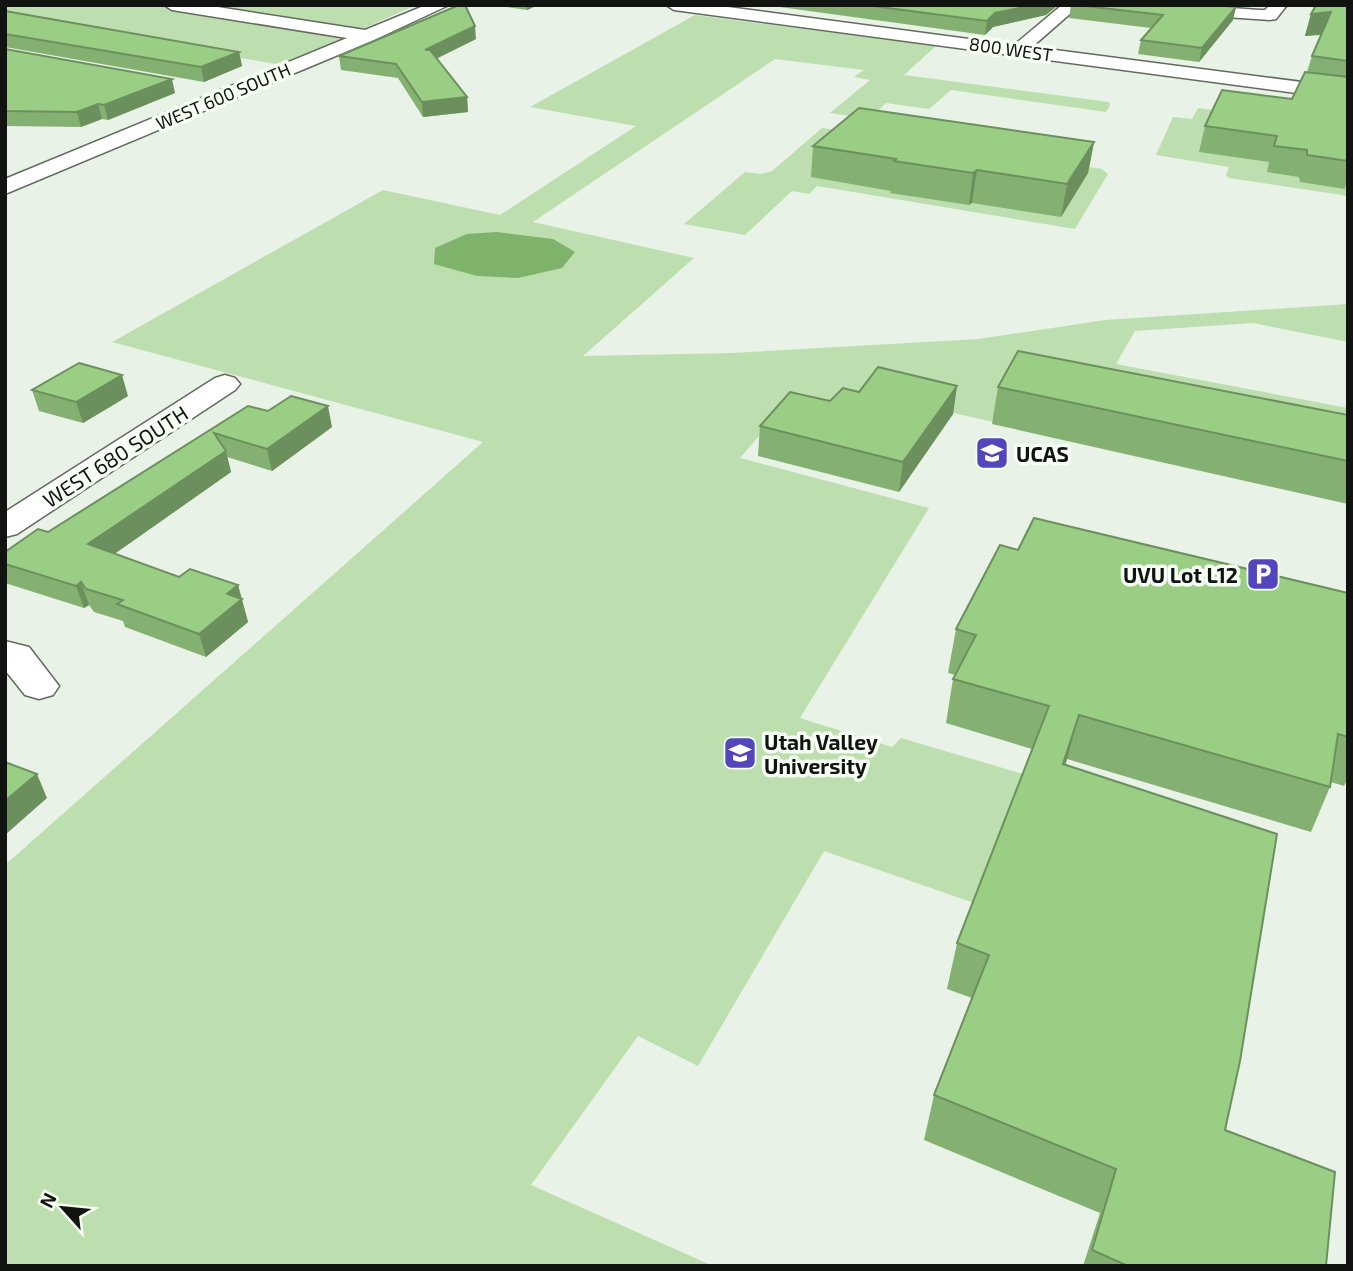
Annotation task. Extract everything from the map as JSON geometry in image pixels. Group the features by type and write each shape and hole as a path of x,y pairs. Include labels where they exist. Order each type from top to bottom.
{"street":[{"path":"172,5 368,36"},
{"name":"WEST 600 SOUTH","path":"5,187 441,5"},
{"name":"800 WEST","path":"674,5 1348,94"},
{"path":"803,22 830,5"},
{"path":"1018,50 1072,5"},
{"path":"1122,5 1259,15 1270,15 1279,5"},
{"path":"197,89 228,94"},
{"name":"WEST 680 SOUTH","path":"5,527 225,384"},
{"path":"5,653 15,656 39,686"}],"shaded area":[{"path":"5,5 416,5 282,65 5,18"},
{"path":"695,15 936,46 904,75 1109,102 1110,106 1106,112 951,90 929,109 886,103 869,119 830,113 870,80 854,77 864,70 775,59 533,222 694,258 583,356 732,353 979,339 1105,320 1348,304 1348,342 1253,323 1135,331 1116,364 1348,408 1348,455 994,422 875,396 779,413 740,458 929,508 800,718 892,747 901,738 1030,776 980,905 824,851 698,1066 638,1036 531,1185 713,1266 5,1266 5,865 483,442 112,342 383,190 500,215 636,126 530,107"},
{"path":"1198,108 1348,127 1348,196 1229,178 1226,175 1229,167 1156,155 1173,117 1192,119"},
{"path":"822,128 1102,169 1108,174 1075,229 817,186 809,194 792,191 745,235 684,224 745,172 761,174 772,171"},
{"path":"497,232 553,239 575,252 562,268 518,278 477,276 434,264 435,248 467,234"}],"building":[{"path":"459,5 465,5 475,26 425,50 430,50 467,97 422,102 396,64 339,56"},
{"path":"865,5 1033,5 995,13 987,21"},
{"path":"1076,5 1236,7 1202,48 1141,40 1163,15"},
{"path":"1316,5 1348,5 1348,61 1312,56 1331,12 1311,14"},
{"path":"5,11 239,52 201,67 5,34"},
{"path":"5,49 172,79 104,105 98,104 77,112 5,111"},
{"path":"1305,72 1348,77 1348,161 1307,155 1307,150 1274,146 1277,136 1205,126 1222,90 1292,99"},
{"path":"859,108 1094,142 1067,184 977,170 973,173 813,146"},
{"path":"1018,351 1348,415 1348,461 998,387"},
{"path":"79,363 122,375 76,402 32,390"},
{"path":"878,367 957,386 903,462 760,426 790,392 830,401 843,388 859,392"},
{"path":"291,396 328,406 267,449 214,433 226,451 88,544 179,577 190,569 238,585 227,594 242,599 199,634 117,604 123,600 86,589 81,582 76,586 5,564 5,552 38,529 48,532 248,406 268,411"},
{"path":"1034,518 1348,593 1348,737 1338,734 1330,787 1079,715 1063,764 1277,834 1240,1061 1225,1130 1335,1172 1326,1266 1128,1266 1092,1250 1116,1169 934,1095 989,955 957,943 1049,706 953,679 976,635 956,629 1000,545 1018,550"},
{"path":"5,762 37,774 5,801"}],"place":[{"name":"UCAS","path":"992,453"},
{"name":"UVU Lot L12","path":"1263,574"},
{"name":"Utah Valley University","path":"740,753"}]}
